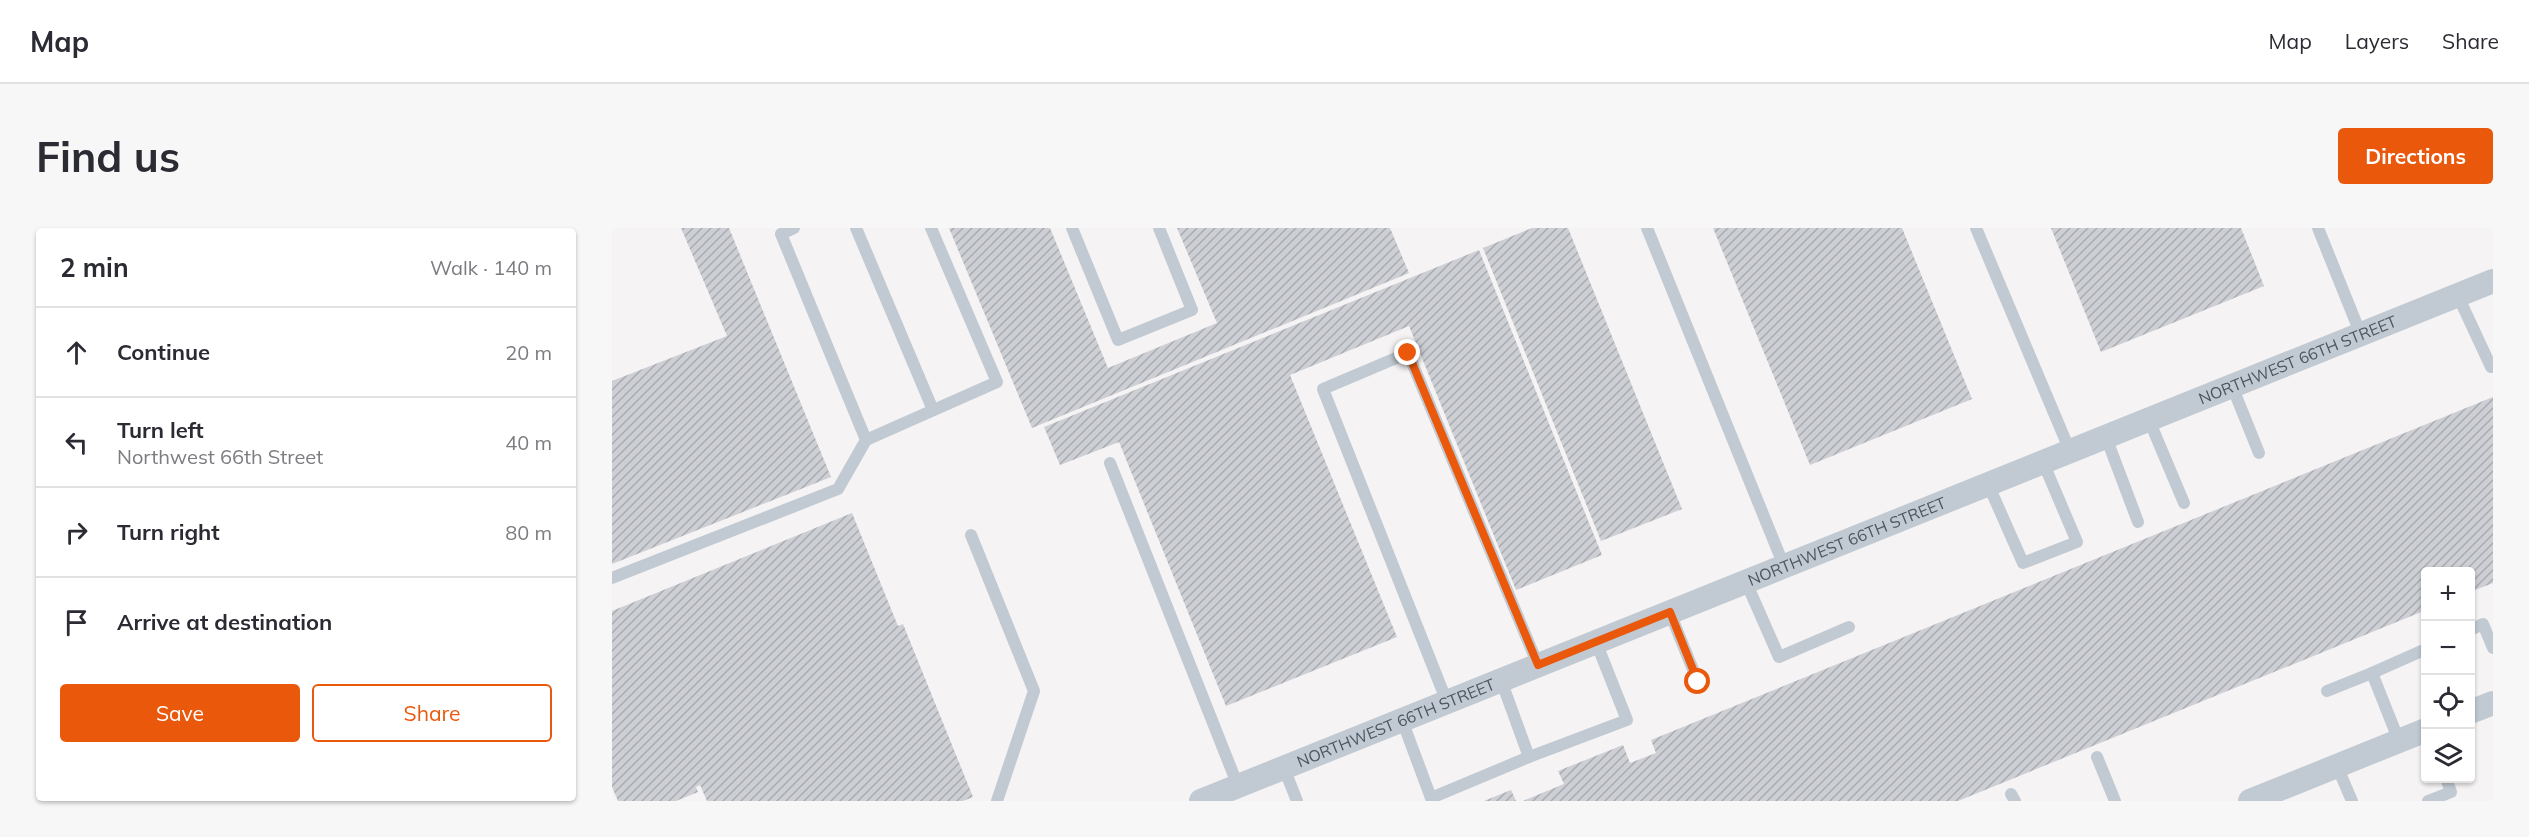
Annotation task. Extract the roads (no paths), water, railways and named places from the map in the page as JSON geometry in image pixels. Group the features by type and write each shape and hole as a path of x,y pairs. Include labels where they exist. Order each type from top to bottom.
{"street":[{"name":"NORTHWEST 66TH STREET","path":"1219,796 1538,665 2493,282"},
{"path":"2475,710 2493,704"},
{"path":"2250,801 2421,732"}],"lane":[{"path":"794,228 781,234 866,440"},
{"path":"856,228 933,410"},
{"path":"612,578 838,489 866,440 998,382 932,228"},
{"path":"1072,228 1118,340 1192,310 1159,228"},
{"path":"1647,228 1784,566"},
{"path":"1976,228 2070,451"},
{"path":"2318,228 2361,335"},
{"path":"2458,296 2491,368"},
{"path":"1448,702 1323,388 1408,353 1538,665"},
{"path":"2232,386 2259,453"},
{"path":"2149,420 2184,503"},
{"path":"2106,437 2138,522"},
{"path":"1988,484 2023,563 2077,542 2043,462"},
{"path":"1110,463 1219,796"},
{"path":"971,535 1034,691 997,801"},
{"path":"1746,582 1779,657 1849,627"},
{"path":"1670,612 1698,682"},
{"path":"2475,628 2483,624 2493,648"},
{"path":"1402,720 1431,798 1529,757 1627,720 1596,642"},
{"path":"2327,691 2421,652"},
{"path":"2372,673 2399,741"},
{"path":"1501,680 1529,757"},
{"path":"2097,757 2115,801"},
{"path":"2337,766 2352,801"},
{"path":"1284,768 1296,801"},
{"path":"2428,801 2451,792 2448,783"}]}
